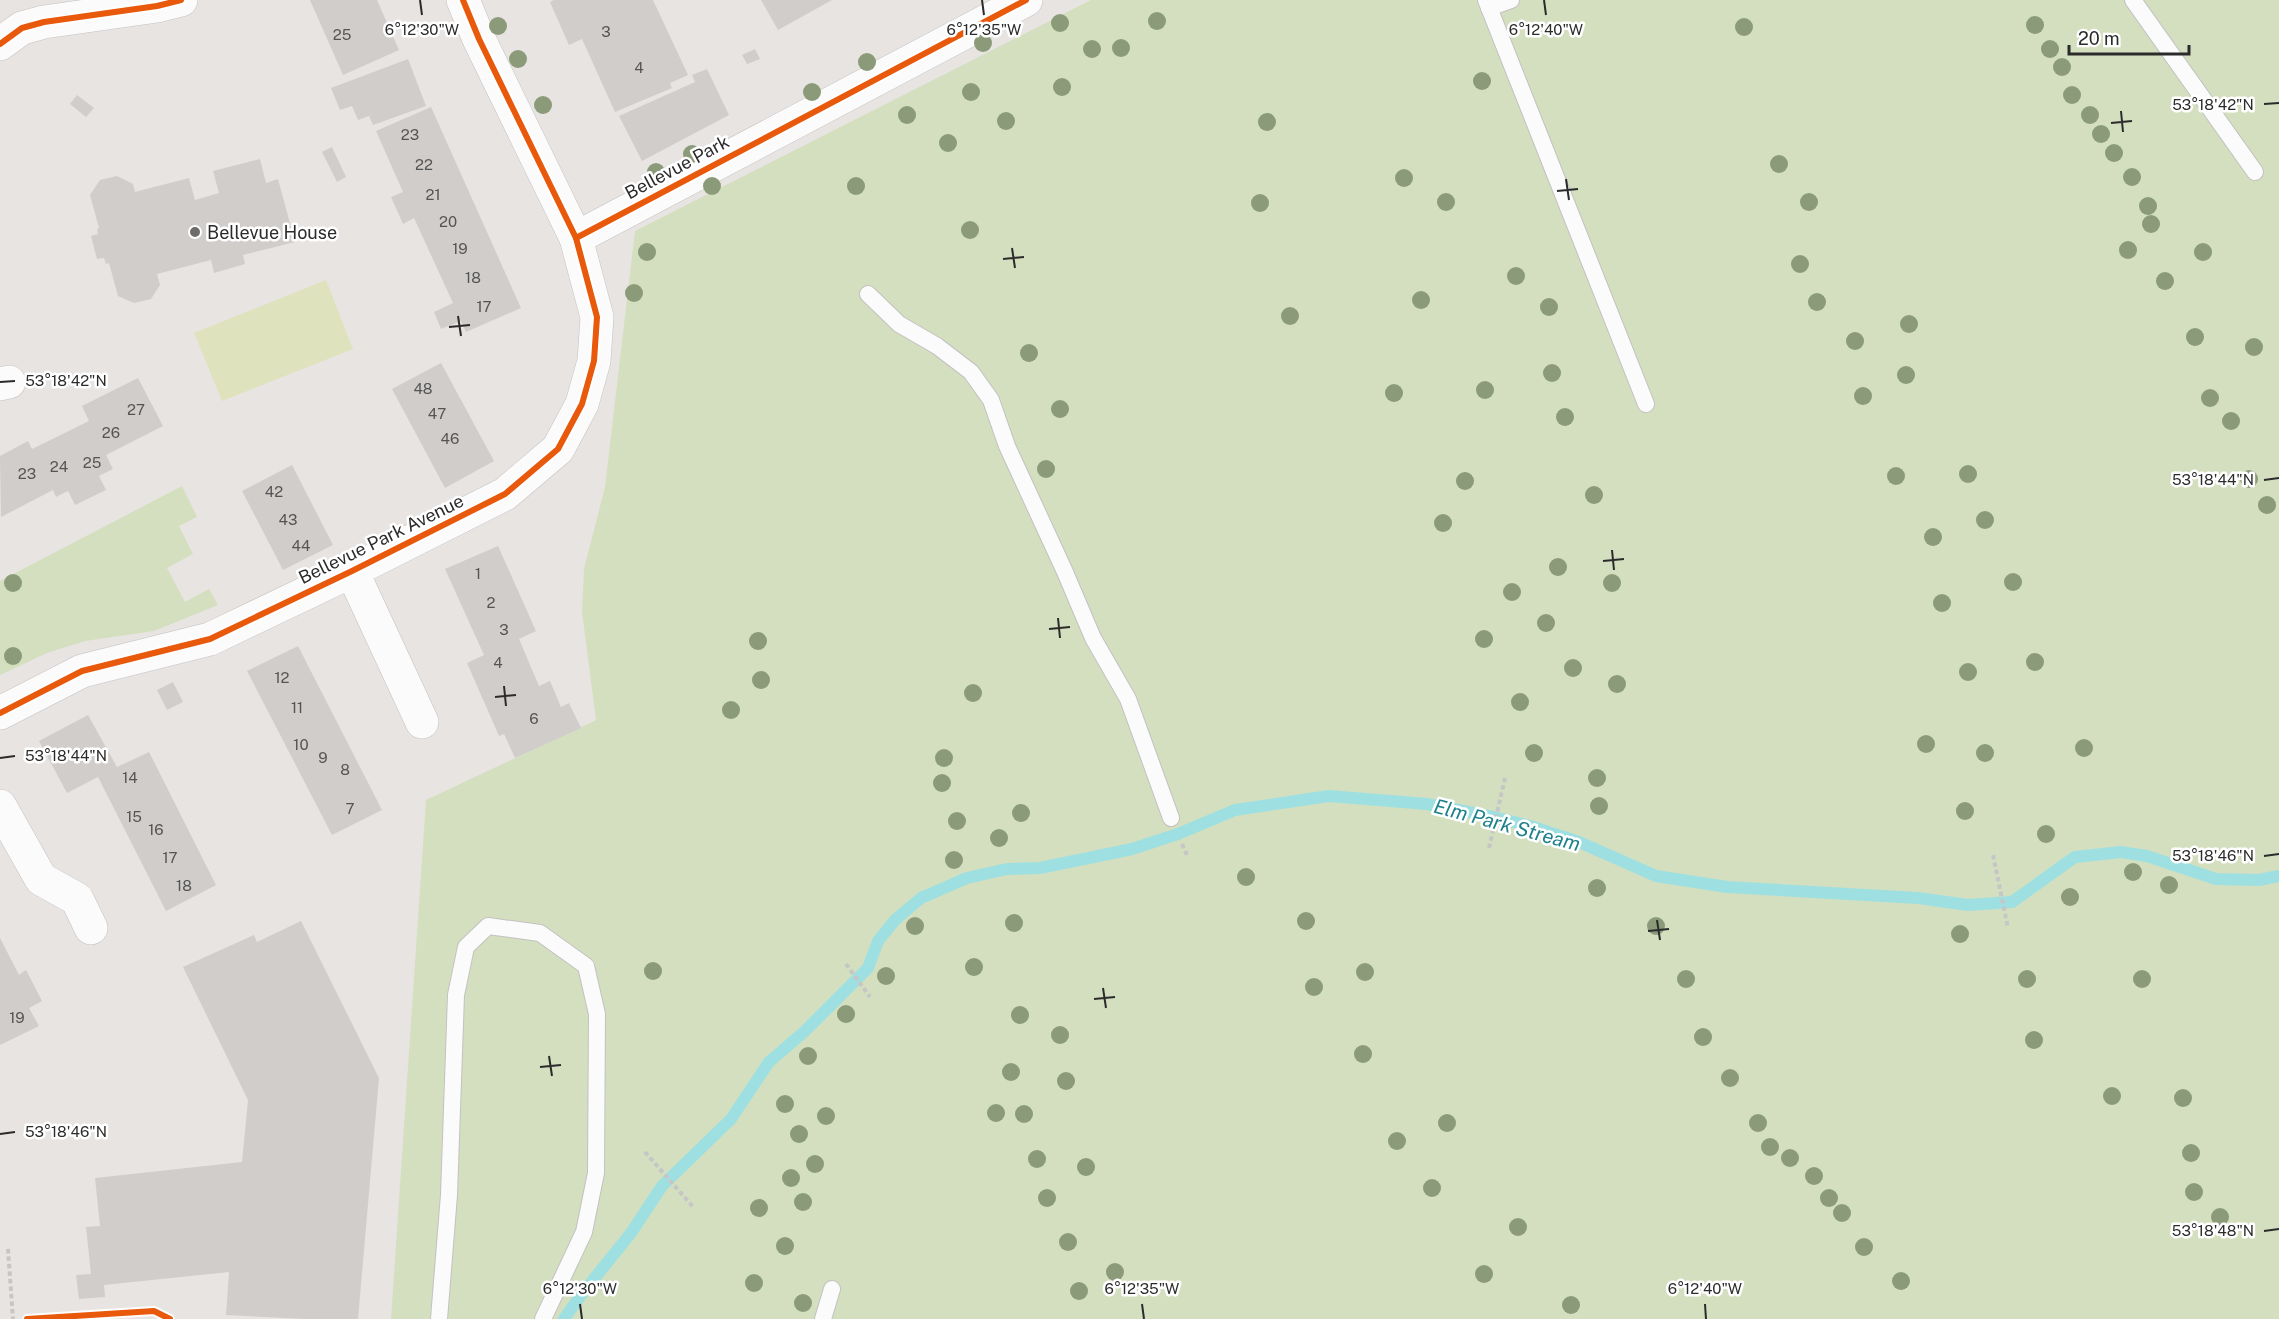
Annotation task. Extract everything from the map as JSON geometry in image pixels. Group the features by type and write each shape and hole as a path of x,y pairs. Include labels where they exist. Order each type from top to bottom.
{"street":[{"path":"0,44 22,28 44,22 158,6 182,0"},
{"path":"463,0 479,39 576,238"},
{"name":"Bellevue Park","path":"576,238 1026,0"},
{"name":"Bellevue Park Avenue","path":"0,713 82,671 210,639 505,494 558,449 582,404 594,361 597,318 576,238"},
{"name":"Bellevue Park Avenue","path":"352,571 422,722"},
{"path":"0,806 41,879 77,899 91,928"}],"lane":[{"path":"1511,0 1487,4 1646,404"},
{"path":"2133,0 2255,172"},
{"path":"868,294 899,324 937,346 971,372 991,400 1007,446 1093,638 1128,699 1171,818"},
{"path":"439,1319 449,1195 456,995 466,947 488,926 540,933 586,966 597,1014 596,1173 584,1232 543,1319"},
{"path":"823,1319 832,1289"}],"path":[{"path":"1489,848 1506,778"},
{"path":"1993,855 2008,928"},
{"path":"846,964 870,997"},
{"path":"645,1152 694,1208"},
{"path":"8,1249 13,1319"}],"green space":[{"path":"1091,0 2279,0 2279,1319 391,1319 426,800 596,720 582,612 584,569 605,487 635,231"},
{"path":"326,280 353,349 222,401 194,333"},
{"path":"182,486 197,517 179,526 193,554 167,568 185,602 209,589 218,605 154,631 85,641 47,653 0,675 0,581"}],"building":[{"path":"310,0 377,0 399,50 343,75"},
{"path":"554,0 653,0 688,75 670,83 672,88 615,112 582,39 569,45 550,2"},
{"path":"761,0 832,0 778,30"},
{"path":"755,49 760,59 747,64 742,55"},
{"path":"408,59 426,106 373,125 369,116 358,120 352,106 340,110 331,88"},
{"path":"707,69 729,115 642,161 619,116 695,82 692,75"},
{"path":"77,95 94,108 86,117 70,104"},
{"path":"431,107 521,308 466,332 461,321 441,329 434,312 453,303 414,218 403,224 391,197 403,192 376,131"},
{"path":"332,147 346,177 337,182 322,152"},
{"name":"Bellevue House","path":"260,159 266,183 278,179 295,242 243,255 245,264 214,273 211,260 157,274 160,285 151,299 134,303 118,296 109,263 106,264 104,258 97,259 91,236 98,234 97,229 99,228 90,195 100,180 117,176 133,184 135,192 189,178 195,200 219,193 213,171"},
{"path":"441,363 494,461 445,488 392,389"},
{"path":"138,378 163,426 106,455 113,469 99,476 106,490 75,505 68,491 56,497 53,490 1,517 0,456 28,441 32,449 89,421 82,406"},
{"path":"292,465 333,545 283,570 242,491"},
{"path":"498,546 536,631 519,639 539,686 550,681 561,707 569,703 581,728 515,758 504,734 499,736 467,663 484,655 445,569"},
{"path":"298,646 382,810 332,835 247,671"},
{"path":"173,682 183,702 167,710 157,690"},
{"path":"88,715 117,767 149,752 216,885 166,911 98,777 67,793 39,741"},
{"path":"301,921 379,1078 358,1319 226,1315 229,1272 104,1285 105,1297 79,1299 76,1275 91,1274 86,1227 100,1226 95,1178 242,1162 248,1100 183,967 254,935 257,942"},
{"path":"0,938 19,975 26,970 42,1001 29,1008 39,1026 0,1045"}],"waterway":[{"name":"Elm Park Stream","path":"564,1319 631,1233 662,1186 731,1119 769,1062 804,1032 868,968 878,941 895,920 921,898 967,878 1007,869 1040,868 1132,849 1178,834 1235,810 1329,796 1427,804 1489,816 1579,842 1656,876 1727,887 1918,898 1968,905 2012,902 2075,857 2121,852 2147,856 2216,879 2259,880 2279,876"}],"cycle path":[{"path":"0,44 22,28 44,22 157,6 181,0"},
{"path":"0,713 82,671 210,639 505,494 558,449 582,404 594,361 597,317 576,238 479,39 463,0"},
{"path":"576,238 1026,0"},
{"path":"27,1319 154,1311 170,1319"}],"place":[{"name":"Bellevue House","path":"195,232"}]}
